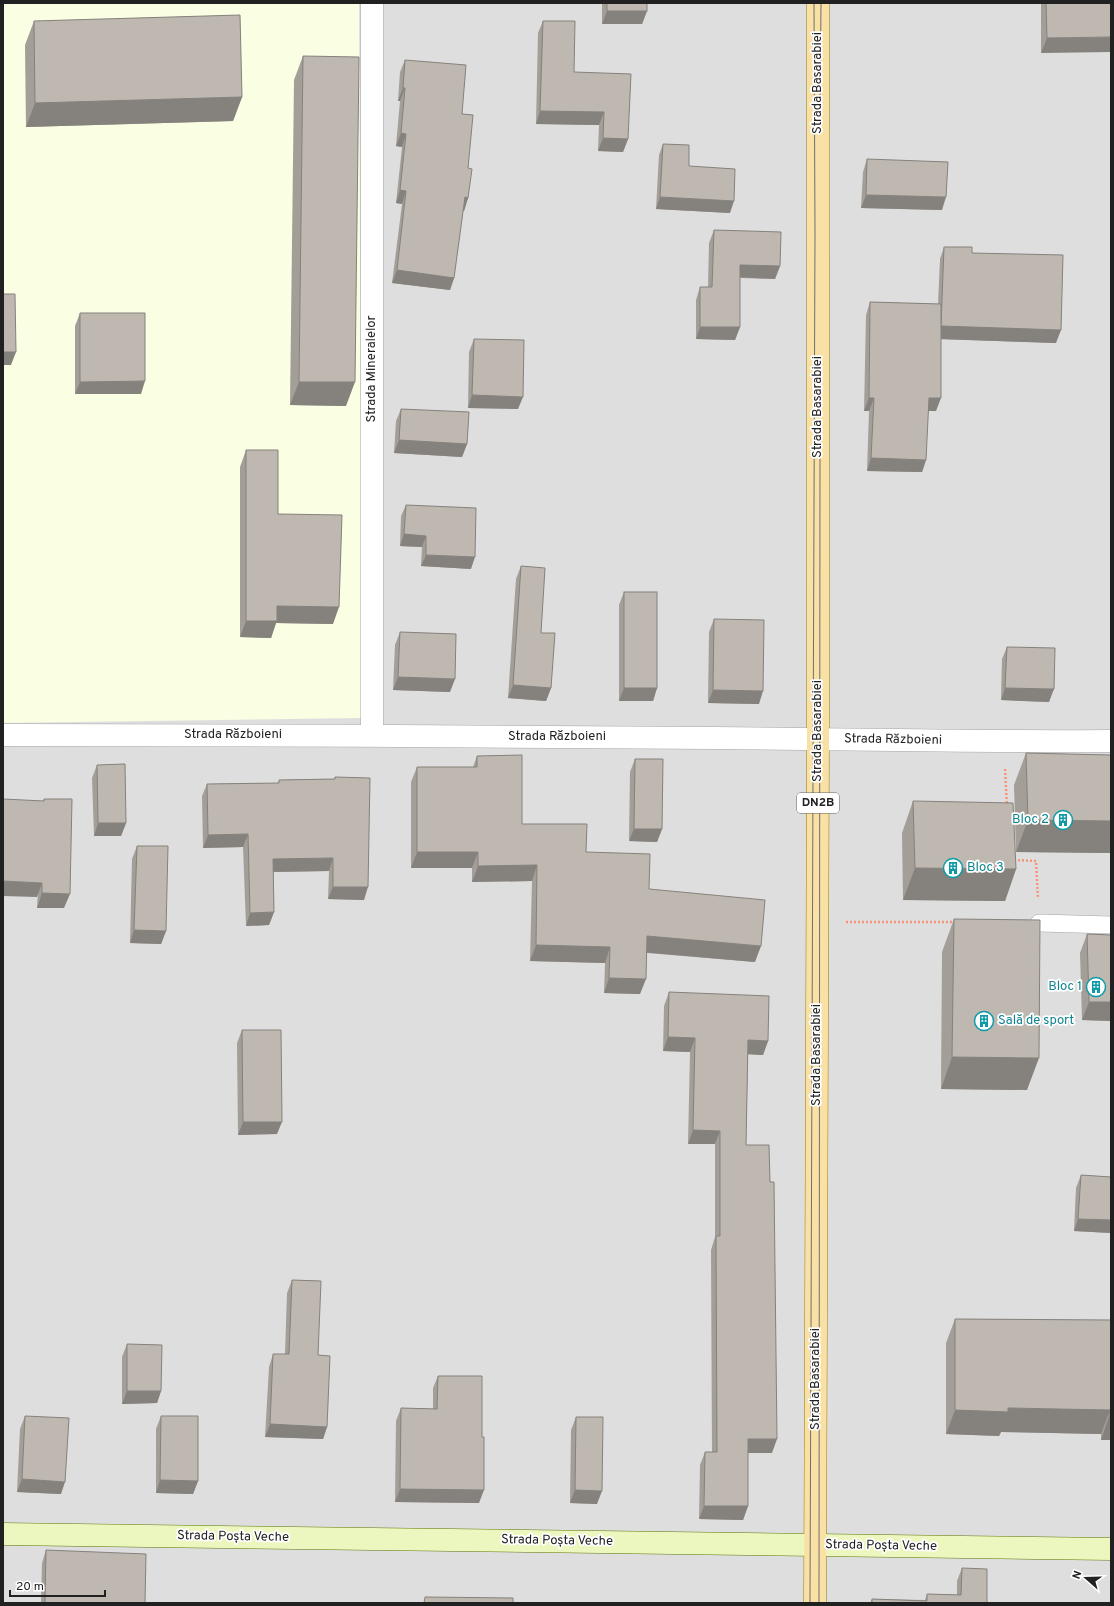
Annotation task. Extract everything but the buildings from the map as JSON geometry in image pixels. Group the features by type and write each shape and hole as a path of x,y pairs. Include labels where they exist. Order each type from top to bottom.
{"main road":[{"name":"Strada Basarabiei","path":"815,1603 818,739 818,3"}],"street":[{"name":"Strada Mineralelor","path":"372,3 372,735"},
{"name":"Strada Războieni","path":"3,735 372,735 1003,742 1111,741"},
{"name":"Strada Poșta Veche","path":"3,1534 1111,1549"}],"lane":[{"path":"1039,923 1111,925"}],"path":[{"path":"1003,742 1008,809"},
{"path":"1010,860 1036,861 1039,923"},
{"path":"817,922 959,922"}],"shaded area":[{"path":"3,3 1111,3 1111,1603 3,1603"},
{"path":"3,3 359,3 362,718 3,723"}],"tram line":[{"path":"810,1603 815,233 814,3"},
{"path":"820,105 821,3"},
{"path":"819,1603 820,439"}],"place":[{"name":"Bloc 2","path":"1063,820"},
{"name":"Bloc 3","path":"953,868"},
{"name":"Bloc 1","path":"1096,987"},
{"name":"Sală de sport","path":"984,1021"}]}
